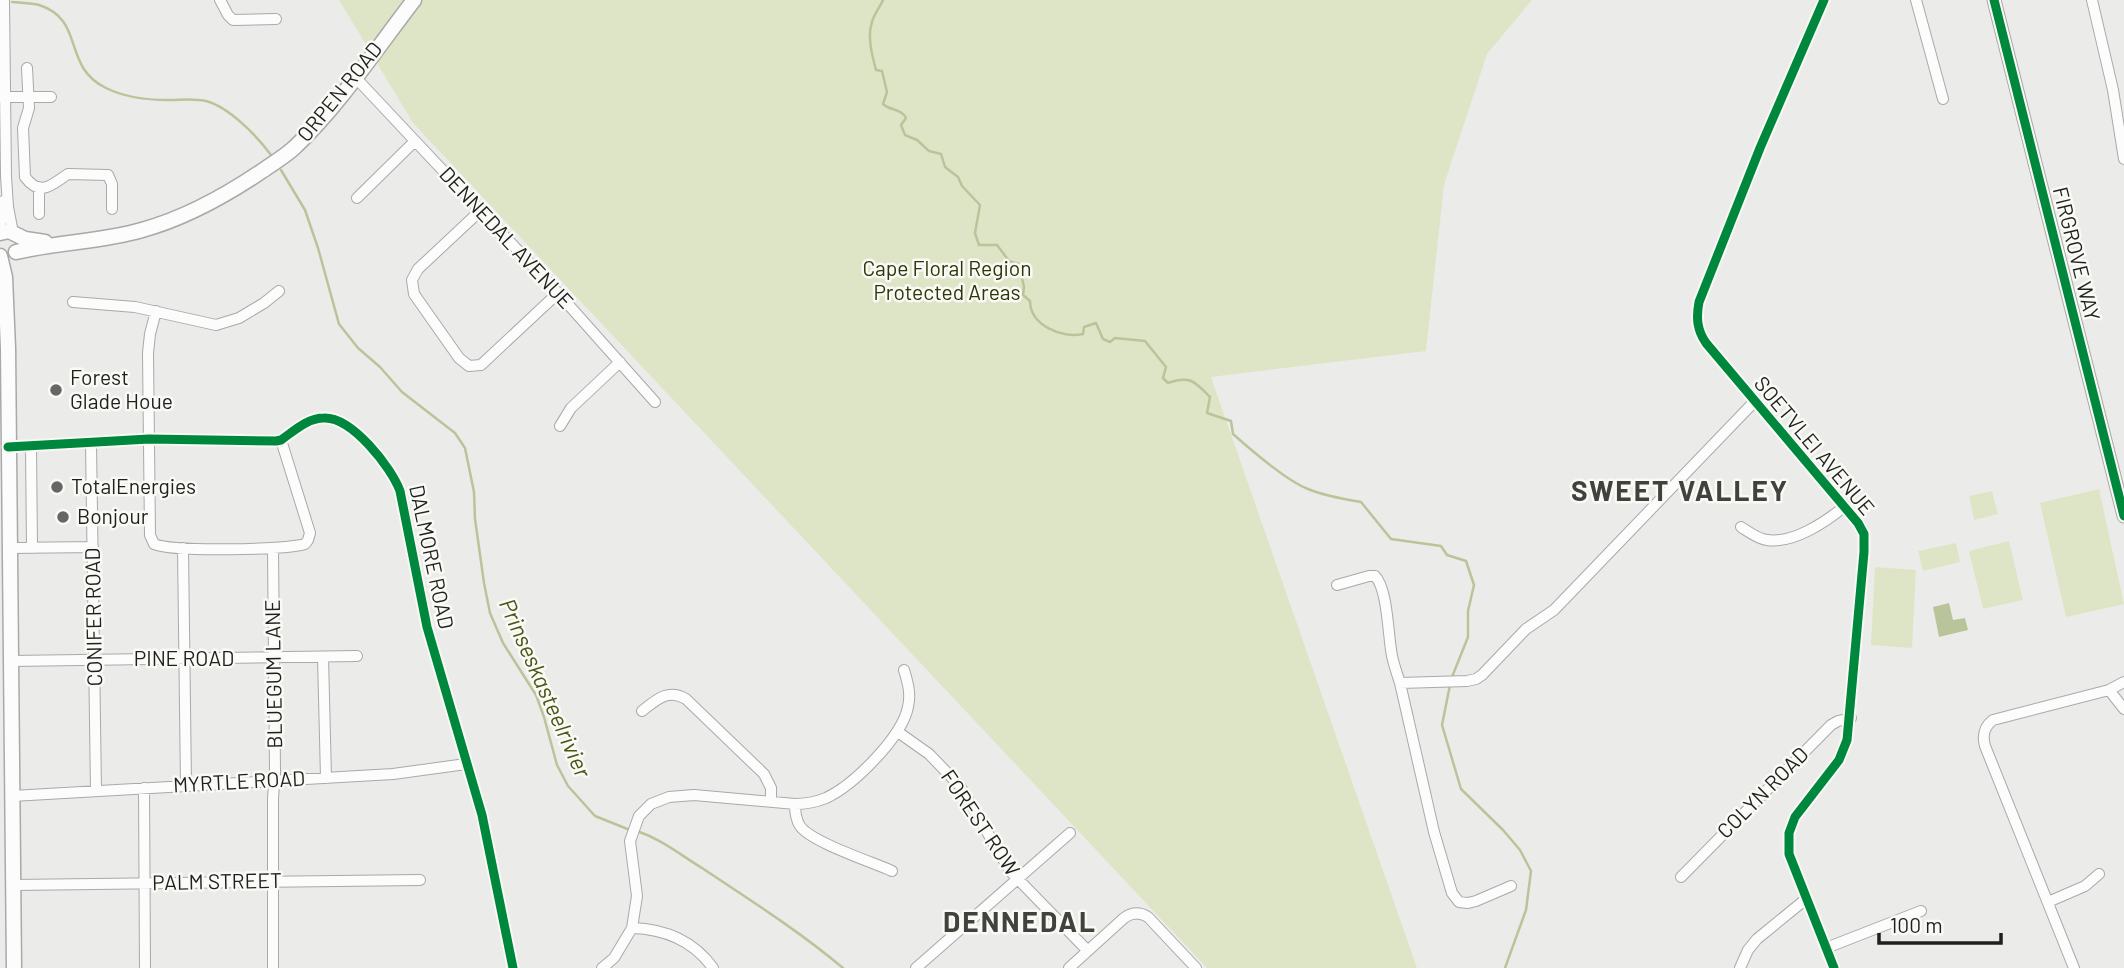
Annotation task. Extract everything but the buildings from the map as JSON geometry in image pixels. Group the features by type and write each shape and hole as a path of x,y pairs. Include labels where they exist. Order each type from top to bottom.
{"main road":[{"name":"ORPEN ROAD","path":"7,254 62,243 110,238 160,225 234,190 295,147 320,121 414,0"},
{"name":"ORPEN ROAD","path":"8,233 29,240 62,243"},
{"path":"8,233 19,245 7,254 8,447 4,482 9,548 5,628 10,661 14,968"}],"street":[{"path":"4,0 2,97 8,233"},
{"path":"220,0 233,20 276,19"},
{"name":"SOETVLEI AVENUE","path":"1824,0 1760,148 1697,311 1701,336 1861,527 1864,543 1851,719 1847,740 1839,760 1799,812 1790,828 1788,842 1789,853 1834,968"},
{"path":"1916,0 1943,99"},
{"name":"FIRGROVE WAY","path":"1994,0 2124,516"},
{"path":"2092,0 2113,90 2124,159"},
{"path":"27,68 29,108 23,128 24,173 30,183 39,187 53,186 71,174 106,174 112,184 112,209"},
{"name":"DENNEDAL AVENUE","path":"355,77 558,293 655,402"},
{"path":"2,97 51,97"},
{"path":"357,198 415,141"},
{"path":"39,187 39,214"},
{"path":"480,211 418,269 412,280 414,294 459,358 469,366 481,365 558,293"},
{"path":"73,302 135,307 207,324 223,325 248,313 279,291"},
{"path":"8,447 149,439 281,440 310,537 305,544 273,548 183,548 158,546 152,540 149,439 148,344 156,311"},
{"path":"560,426 571,408 620,362"},
{"path":"1400,683 1467,681 1482,676 1526,629 1554,610 1755,401"},
{"name":"DALMORE ROAD","path":"281,440 308,422 325,418 339,421 364,440 393,475 404,504 427,627 482,815 513,968"},
{"name":"CONIFER ROAD","path":"91,443 96,791"},
{"path":"31,446 32,548"},
{"path":"1741,527 1766,540 1778,540 1823,523 1844,506"},
{"path":"9,548 93,547"},
{"path":"183,548 186,785"},
{"name":"BLUEGUM LANE","path":"273,548 273,968"},
{"path":"1337,585 1369,576 1375,576 1379,580 1387,611 1392,655 1434,832 1452,893 1459,902 1468,903 1511,886"},
{"name":"PINE ROAD","path":"10,661 356,656"},
{"path":"324,657 326,778"},
{"path":"602,968 614,958 632,928 637,896 630,841 635,825 645,809 660,799 680,796 794,804 819,801 842,788 870,764 898,732 910,697 904,670"},
{"path":"2074,968 1985,746 1984,729 1993,720 2109,690 2124,682"},
{"path":"2109,690 2124,709"},
{"path":"642,711 668,694 680,695 686,699 764,774 771,788 771,802"},
{"name":"COLYN ROAD","path":"1681,877 1831,725 1851,719"},
{"name":"FOREST ROW","path":"898,732 929,754 960,786 1010,871 1087,950"},
{"name":"MYRTLE ROAD","path":"12,796 393,774 466,764"},
{"path":"144,788 145,968"},
{"path":"794,804 797,820 803,830 820,841 892,871"},
{"path":"916,968 1070,833"},
{"path":"2048,902 2085,886 2099,874"},
{"name":"PALM STREET","path":"13,885 420,880"},
{"path":"1740,968 1748,950 1757,939 1806,899"},
{"path":"1826,948 1921,911"},
{"path":"1069,968 1129,914 1148,916 1196,968"},
{"path":"632,928 653,928 687,942 704,956 713,968"}],"green space":[{"name":"Cape Floral Region Protected Areas","path":"339,0 1532,0 1487,54 1444,185 1426,351 1211,377 1417,968 1207,968 413,123"},
{"path":"2099,489 2124,604 2066,617 2040,503"},
{"path":"1992,491 1998,514 1974,520 1969,496"},
{"path":"2009,541 2023,600 1983,609 1969,551"},
{"path":"1956,543 1960,562 1923,571 1918,551"},
{"path":"1875,567 1916,570 1912,648 1871,645"}],"shaded area":[{"path":"1949,603 1953,620 1965,618 1968,630 1939,637 1933,607"}],"waterway":[{"path":"883,0 873,19 870,33 876,70 882,71 887,92 883,104 904,115 906,118 901,125 905,135 917,140 929,151 941,154 945,167 958,177 962,186 980,205 975,233 979,245 997,245 1009,261 1019,264 1023,295 1030,301 1035,317 1049,328 1066,334 1083,334 1084,327 1096,323 1103,339 1110,342 1115,338 1145,341 1166,367 1163,378 1168,383 1187,380 1196,384 1210,397 1207,413 1231,421 1233,434 1289,479 1321,494 1361,502 1391,539 1441,546 1447,555 1466,561 1474,585 1468,611 1468,637 1452,677"},
{"name":"Prinseskasteelrivier","path":"12,2 39,5 54,12 69,32 83,68 92,79 106,88 136,97 197,100 215,104 242,123 271,155"},
{"name":"Prinseskasteelrivier","path":"281,170 305,210 339,324 358,348 380,367 402,392 455,433 465,448 474,492 475,519 490,613 503,643 536,695 557,765 568,786 595,816 630,830"},
{"path":"1450,685 1442,725 1461,789 1503,830 1520,850 1531,871 1526,910 1505,968"},
{"name":"Prinseskasteelrivier","path":"637,831 663,843 738,892 843,968"}],"cycle path":[{"path":"1824,0 1760,148 1699,302 1698,319 1699,329 1706,343 1858,523 1864,534 1847,740 1839,760 1795,817 1789,833 1789,854 1834,968"},
{"path":"1994,0 2124,516"},
{"path":"8,447 149,439 276,441 306,423 324,418 346,426 369,445 388,469 400,491 427,627 482,815 513,968"}],"place":[{"name":"Forest Glade Houe","path":"56,390"},
{"name":"TotalEnergies","path":"57,487"},
{"name":"Bonjour","path":"63,517"}],"district":[{"name":"SWEET VALLEY","path":"1680,491"},
{"name":"DENNEDAL","path":"1020,922"}]}
